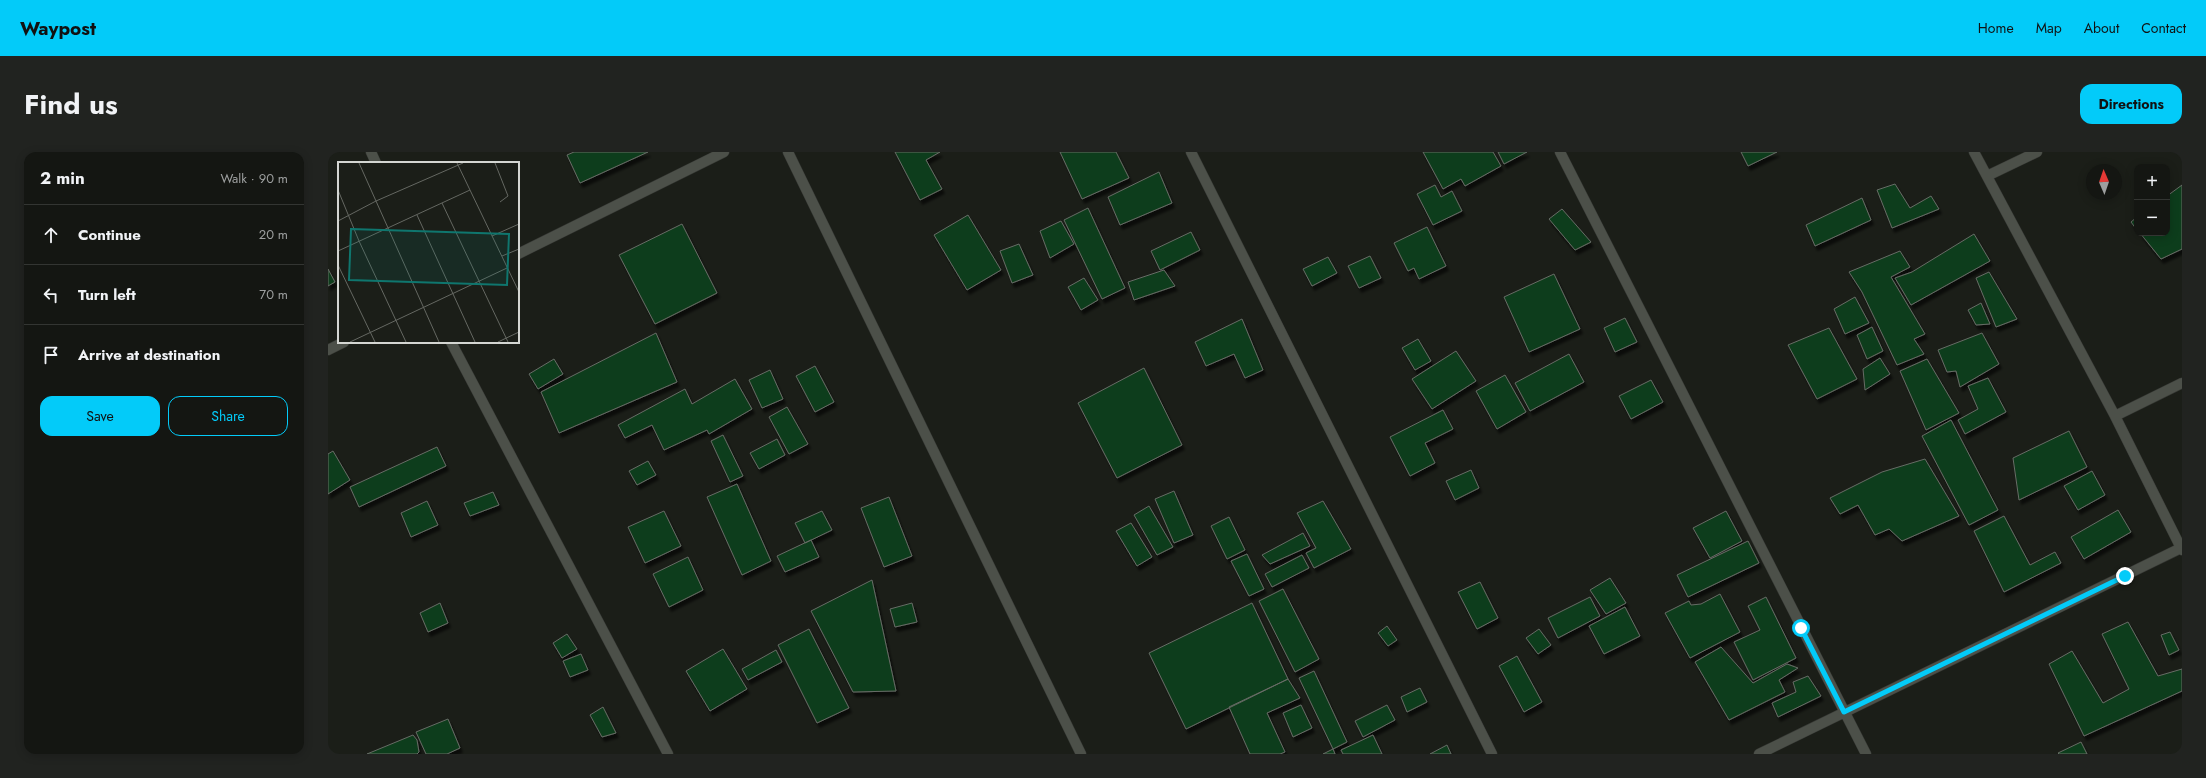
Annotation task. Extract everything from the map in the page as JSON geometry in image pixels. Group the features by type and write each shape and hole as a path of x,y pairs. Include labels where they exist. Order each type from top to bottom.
{"street":[{"path":"371,152 376,162"},
{"path":"519,254 724,152"},
{"path":"788,152 1081,754"},
{"path":"1191,152 1492,754"},
{"path":"1560,152 1866,754"},
{"path":"1759,754 2181,549 2115,416 1974,152"},
{"path":"1987,176 2037,152"},
{"path":"328,350 342,343"},
{"path":"452,343 668,754"},
{"path":"2115,416 2182,383"}],"building":[{"path":"574,152 648,152 580,183 567,155"},
{"path":"895,152 940,152 926,160 942,189 920,200"},
{"path":"1060,152 1116,152 1129,178 1082,199"},
{"path":"1423,152 1493,152 1501,166 1465,186 1461,179 1443,189"},
{"path":"1498,152 1527,152 1504,164"},
{"path":"1741,152 1777,152 1748,166"},
{"path":"1159,172 1172,203 1120,225 1108,197"},
{"path":"1895,184 1910,208 1931,196 1939,209 1892,228 1877,190"},
{"path":"1435,185 1441,197 1452,191 1462,211 1433,225 1417,194"},
{"path":"2182,185 2182,249 2161,259 2142,236 2170,236 2170,194"},
{"path":"1862,198 1871,220 1815,246 1806,225"},
{"path":"1088,208 1125,288 1102,299 1064,220"},
{"path":"1562,209 1591,242 1575,250 1549,219"},
{"path":"968,215 1001,270 967,290 934,235"},
{"path":"1061,221 1074,244 1050,258 1040,231"},
{"path":"682,224 717,293 655,324 619,255"},
{"path":"1427,227 1446,266 1419,279 1414,268 1408,271 1394,243"},
{"path":"1191,232 1200,250 1160,270 1151,251"},
{"path":"1974,234 1990,261 1911,305 1895,278 1912,272"},
{"path":"1019,244 1033,275 1012,283 1000,251"},
{"path":"1900,251 1910,267 1891,277 1925,334 1914,339 1924,354 1897,365 1862,292 1849,272"},
{"path":"1370,256 1381,278 1359,288 1348,266"},
{"path":"1328,257 1337,273 1312,286 1303,269"},
{"path":"328,269 335,282 328,286"},
{"path":"1164,270 1175,286 1134,300 1128,282"},
{"path":"1989,272 2017,319 1996,327 1976,278"},
{"path":"1554,274 1580,329 1529,352 1504,297"},
{"path":"1084,278 1098,300 1081,310 1068,287"},
{"path":"1855,297 1869,323 1845,334 1834,309"},
{"path":"1981,303 1990,324 1976,325 1968,310"},
{"path":"1625,318 1637,342 1615,352 1604,328"},
{"path":"1242,319 1263,370 1245,378 1234,354 1206,366 1195,342"},
{"path":"1872,327 1883,351 1867,359 1857,335"},
{"path":"1829,328 1857,379 1817,399 1788,345"},
{"path":"656,333 677,382 559,433 541,392"},
{"path":"1982,333 1999,364 1960,387 1956,371 1947,372 1938,350"},
{"path":"1418,339 1431,361 1415,370 1402,348"},
{"path":"1456,351 1476,381 1432,409 1412,379"},
{"path":"1569,354 1584,382 1530,411 1515,383"},
{"path":"1880,358 1890,374 1865,390 1863,369"},
{"path":"554,359 563,374 538,389 529,374"},
{"path":"1927,359 1959,413 1926,430 1900,371"},
{"path":"815,366 834,402 815,412 796,376"},
{"path":"1144,368 1182,445 1117,478 1078,403"},
{"path":"770,370 783,399 762,408 749,380"},
{"path":"1505,375 1526,412 1497,429 1476,391"},
{"path":"1988,378 2006,412 1965,434 1958,420 1978,409 1968,386"},
{"path":"735,379 752,409 709,434 707,430 664,450 652,425 625,438 618,425 685,389 692,404"},
{"path":"1651,380 1663,402 1631,419 1619,396"},
{"path":"787,407 808,444 789,454 769,417"},
{"path":"1443,410 1453,429 1425,443 1435,463 1410,476 1390,437"},
{"path":"1951,420 1998,510 1969,525 1922,436"},
{"path":"2069,431 2087,467 2019,500 2013,458"},
{"path":"723,435 743,476 730,482 711,441"},
{"path":"777,439 785,455 759,469 750,453"},
{"path":"437,447 446,466 359,507 350,487"},
{"path":"333,451 350,480 328,494 328,454"},
{"path":"1925,459 1959,516 1902,541 1889,529 1875,535 1858,505 1840,514 1830,498 1882,472"},
{"path":"648,461 656,475 637,485 629,471"},
{"path":"1471,470 1479,488 1455,500 1446,481"},
{"path":"2092,471 2105,495 2078,510 2064,486"},
{"path":"737,484 771,561 742,575 707,497"},
{"path":"1174,491 1193,535 1174,543 1155,499"},
{"path":"493,492 499,505 470,516 464,503"},
{"path":"889,497 912,556 884,567 861,508"},
{"path":"427,501 438,525 411,537 401,513"},
{"path":"1323,501 1351,549 1314,568 1306,553 1316,548 1297,513"},
{"path":"1149,506 1173,547 1157,555 1134,515"},
{"path":"2118,510 2131,532 2084,559 2071,537"},
{"path":"664,511 681,546 645,563 628,527"},
{"path":"822,511 832,530 805,543 795,523"},
{"path":"1726,511 1742,541 1710,558 1693,528"},
{"path":"2004,516 2030,565 2055,552 2061,563 2004,592 1974,531"},
{"path":"1229,517 1245,550 1227,559 1211,526"},
{"path":"1131,523 1152,557 1137,566 1116,531"},
{"path":"1303,533 1310,546 1270,564 1262,555"},
{"path":"811,540 819,557 785,572 777,556"},
{"path":"1748,541 1759,563 1688,597 1677,575"},
{"path":"1247,554 1264,589 1249,596 1231,561"},
{"path":"1302,555 1309,568 1272,587 1265,574"},
{"path":"688,557 703,590 669,607 653,574"},
{"path":"1610,578 1626,603 1606,614 1590,590"},
{"path":"872,580 896,691 853,692 811,611"},
{"path":"1480,582 1498,618 1477,629 1458,592"},
{"path":"1283,589 1319,659 1295,672 1259,601"},
{"path":"1720,594 1740,632 1690,658 1665,613 1689,601 1691,605 1701,604"},
{"path":"1590,597 1600,616 1558,638 1548,618"},
{"path":"1766,597 1796,658 1753,680 1734,642 1760,630 1748,606"},
{"path":"440,603 448,623 428,632 420,613"},
{"path":"912,603 917,622 895,627 890,609"},
{"path":"1252,603 1288,679 1186,729 1149,653"},
{"path":"1625,607 1640,636 1604,654 1589,626"},
{"path":"2128,622 2158,676 2182,669 2182,691 2084,736 2049,664 2072,651 2103,703 2129,689 2102,634"},
{"path":"1387,626 1397,640 1388,646 1378,633"},
{"path":"809,629 849,708 817,723 778,645"},
{"path":"1539,629 1551,645 1538,654 1526,638"},
{"path":"2170,632 2179,650 2169,655 2161,635"},
{"path":"567,634 577,649 562,658 553,643"},
{"path":"1721,647 1753,683 1787,664 1798,668 1779,680 1785,692 1729,720 1695,662"},
{"path":"723,649 747,689 710,711 686,671"},
{"path":"776,650 782,662 748,680 742,669"},
{"path":"581,654 588,670 570,677 563,661"},
{"path":"1517,656 1542,702 1524,712 1499,666"},
{"path":"1314,671 1347,742 1333,749 1299,678"},
{"path":"1808,676 1821,696 1778,717 1772,703 1796,692 1793,682"},
{"path":"1288,679 1300,698 1267,713 1285,752 1280,754 1250,754 1229,707"},
{"path":"1420,688 1427,702 1407,712 1401,697"},
{"path":"1301,705 1312,728 1293,737 1283,713"},
{"path":"1387,705 1395,720 1363,737 1355,721"},
{"path":"603,707 616,733 602,737 590,715"},
{"path":"448,719 460,748 447,754 426,754 416,732"},
{"path":"413,735 417,740 419,752 417,754 367,754"},
{"path":"1373,735 1382,754 1343,754 1341,750"},
{"path":"2081,742 2087,754 2058,753"},
{"path":"1447,745 1451,754 1430,754"},
{"path":"1333,749 1335,754 1323,754"}],"route":[{"path":"1801,628 1844,712 2125,576"}]}
